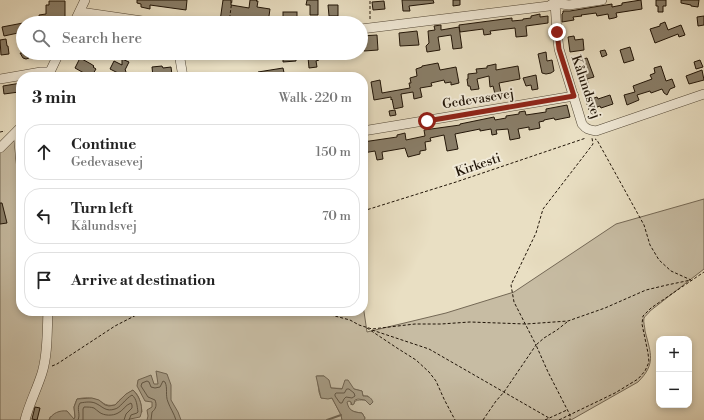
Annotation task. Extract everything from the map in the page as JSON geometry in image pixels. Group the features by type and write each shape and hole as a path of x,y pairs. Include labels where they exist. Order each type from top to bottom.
{"street":[{"path":"78,16 85,0"},
{"path":"368,28 549,6 557,1 569,5 602,0"},
{"name":"Kålundsvej","path":"557,1 557,32 559,49 582,124 585,128 596,131 704,94"},
{"path":"80,12 108,16"},
{"path":"50,72 56,60"},
{"path":"180,60 182,72"},
{"path":"0,79 16,76"},
{"name":"Gedevasevej","path":"368,130 574,96"},
{"path":"0,148 16,132"},
{"path":"25,420 28,407 42,370 45,354 48,316"}],"path":[{"path":"230,16 232,0"},
{"path":"368,16 370,0"},
{"path":"592,136 597,140 644,225 650,245 659,260 671,271 691,280"},
{"path":"570,420 570,415 514,302 510,284 536,234 543,209 593,144 592,136"},
{"name":"Kirkesti","path":"368,209 456,182 592,136"},
{"path":"559,420 615,393 642,375 649,362 642,324 643,316 651,308 704,272"},
{"path":"335,316 350,320 359,326 372,329 415,324 470,322 526,324 568,321 605,308 646,290 691,280"},
{"path":"42,370 57,364 115,326 134,316"},
{"path":"483,420 536,345 568,321"},
{"path":"366,327 429,349 549,418"},
{"path":"366,327 416,360 429,372 436,381 455,420"},
{"path":"546,420 567,410"}],"shaded area":[{"path":"13,140 16,144 16,316 365,316 367,332 446,313 514,292 616,224 704,199 704,269 650,311 644,318 645,331 650,352 650,364 644,376 638,382 571,420 364,420 365,418 362,413 352,410 348,407 346,402 348,400 351,402 351,405 359,400 366,400 368,403 368,396 363,396 362,391 354,389 331,388 324,376 317,376 321,398 332,398 342,420 128,420 142,412 139,397 133,390 115,405 106,405 90,398 77,399 74,407 75,417 73,419 67,411 50,417 49,420 0,420 0,152"}],"water":[{"path":"156,371 167,374 171,385 171,400 181,420 147,420 147,410 152,407 152,402 145,401 137,386 138,380 151,375 154,384 158,384"},
{"path":"316,376 324,376 329,380 331,388 342,389 345,380 348,380 354,389 362,391 363,396 370,398 373,402 370,405 365,400 358,399 355,400 354,404 352,405 351,402 347,402 352,410 362,413 365,418 364,420 342,420 332,398 321,398"},
{"path":"133,390 141,403 142,410 140,417 128,420 49,420 54,414 64,411 67,411 74,419 74,407 77,399 92,398 109,406 115,405 126,394"}],"building":[{"path":"137,0 187,0 186,10 150,5 150,9 141,7 141,4 137,3"},
{"path":"223,0 231,0 231,5 249,8 250,0 257,0 257,7 270,9 269,16 221,16"},
{"path":"307,0 318,0 318,15 310,15 310,5 306,5"},
{"path":"402,0 433,0 434,3 409,6 410,11 403,11"},
{"path":"453,0 460,0 460,5 453,6"},
{"path":"641,0 642,9 616,13 617,17 614,18 609,19 608,14 597,16 596,13 573,17 574,20 562,22 563,11 612,4 612,7 622,5 622,3"},
{"path":"656,0 666,0 666,6 663,6 663,12 658,12"},
{"path":"681,0 699,0 698,7 681,3"},
{"path":"49,1 65,1 65,16 39,16 46,14 46,5 49,5"},
{"path":"384,1 385,9 373,10 372,2"},
{"path":"328,5 338,5 338,16 329,16"},
{"path":"283,12 297,12 297,16 283,16"},
{"path":"540,14 540,17 548,16 548,23 526,26 527,36 516,37 515,28 490,31 491,34 484,35 483,29 460,32 459,25 512,18 512,21 523,20"},
{"path":"704,16 704,25 698,26 697,17"},
{"path":"665,22 668,30 681,25 685,35 679,37 678,34 655,43 650,29 660,26 660,24"},
{"path":"16,24 16,33 4,36 2,27"},
{"path":"441,25 441,30 459,27 462,48 453,49 451,35 438,37 440,50 427,52 426,46 429,43 428,31 435,30 434,26"},
{"path":"417,31 419,45 400,46 399,33"},
{"path":"377,35 378,50 368,51 368,36"},
{"path":"574,36 575,40 583,39 584,50 570,52 568,37"},
{"path":"6,39 9,54 1,55 0,40"},
{"path":"630,47 634,60 624,63 620,50"},
{"path":"605,50 607,55 602,57 600,51"},
{"path":"546,52 547,61 552,60 554,71 546,74 542,73 538,54"},
{"path":"587,58 594,77 587,79 588,83 584,84 579,71 586,69 583,59"},
{"path":"79,60 84,60 94,66 93,67 96,69 94,72 82,72 75,68"},
{"path":"122,60 129,62 125,70 126,72 116,72 110,69 114,61 122,65"},
{"path":"283,60 296,60 296,61 283,62"},
{"path":"308,60 319,60 316,61 317,67 309,68"},
{"path":"700,60 703,67 696,69 694,62"},
{"path":"438,63 440,70 456,67 459,83 451,85 451,82 445,83 444,80 431,83 432,86 420,88 422,97 414,99 413,92 401,94 403,107 394,109 391,97 374,100 371,82 380,80 382,93 410,88 410,78 417,76 416,69 422,66"},
{"path":"496,64 496,70 518,66 520,79 499,83 501,93 495,94 493,86 490,87 489,76 477,79 479,89 471,90 470,86 468,86 468,74 477,73 476,69 487,68 487,66"},
{"path":"661,66 666,81 672,79 675,87 670,89 667,95 662,89 651,93 650,91 637,95 639,100 627,105 624,95 635,92 633,86 652,79 650,75 655,73 654,68"},
{"path":"152,67 171,67 172,72 152,72"},
{"path":"283,68 284,72 258,72"},
{"path":"702,70 704,80 689,84 686,76"},
{"path":"536,75 538,89 532,90 531,85 526,86 523,78"},
{"path":"16,84 16,92 4,94 3,86"},
{"path":"610,95 613,104 601,108 600,106 589,110 586,101 597,97 598,99"},
{"path":"567,105 570,117 555,120 554,118 544,120 539,122 540,128 529,130 529,127 518,129 520,138 510,140 508,129 496,130 497,134 492,135 491,129 480,131 480,129 455,134 458,149 447,151 444,135 430,138 431,141 425,142 426,150 420,151 420,154 408,157 405,148 382,152 383,159 377,160 375,151 368,152 368,141 397,137 397,135 405,133 406,140 425,136 424,130 460,125 494,117 495,120 506,118 506,116 519,114 519,112 525,111 526,115 546,112 546,109"},
{"path":"395,110 396,115 390,116 389,111"},
{"path":"0,203 2,203 7,223 0,224"},
{"path":"35,407 40,408 37,420 32,419"}],"waterway":[{"path":"327,420 341,415"}],"route":[{"path":"427,121 574,96 559,49 557,32"}]}
